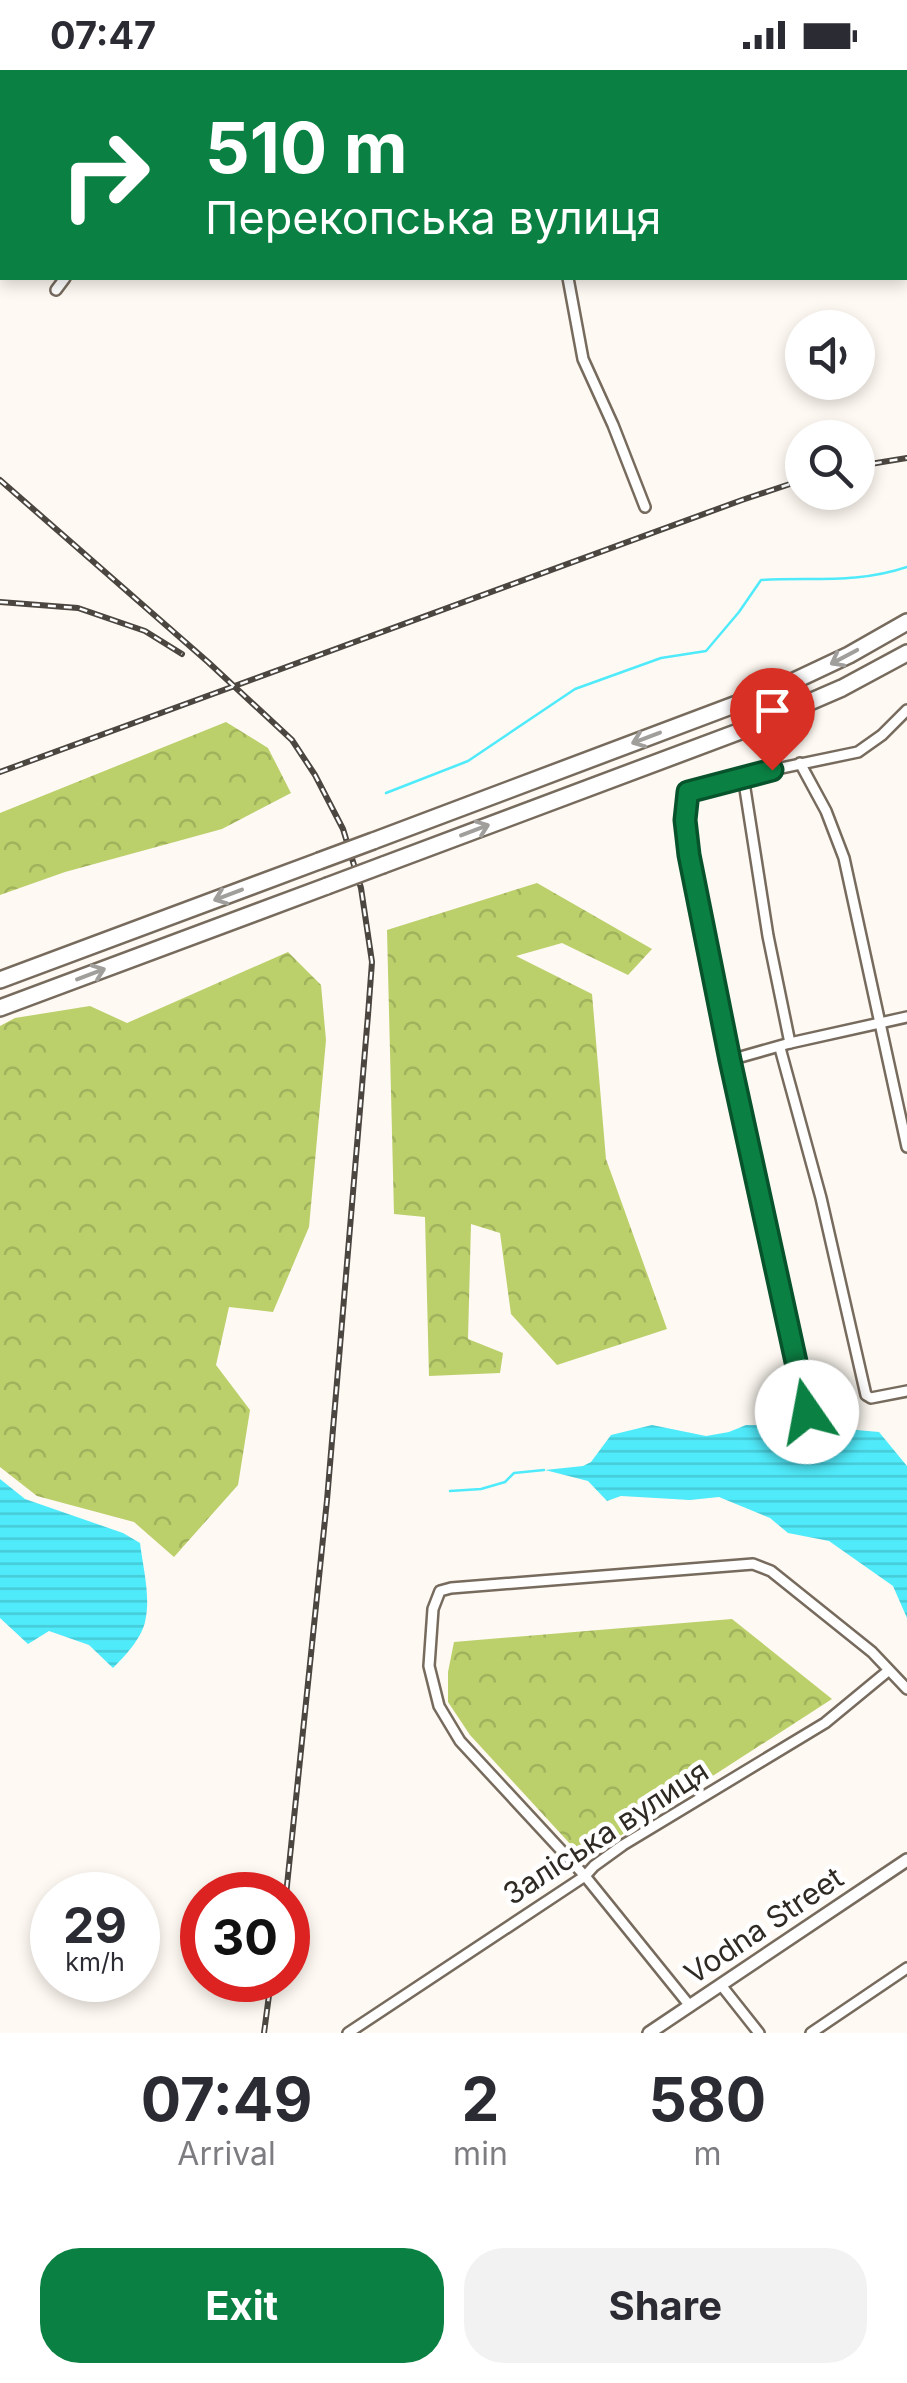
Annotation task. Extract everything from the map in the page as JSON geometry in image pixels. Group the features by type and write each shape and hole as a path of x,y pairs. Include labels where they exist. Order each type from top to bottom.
{"main road":[{"path":"0,980 779,688 905,628"},
{"path":"0,1008 754,726 852,683 907,653"}],"street":[{"path":"56,290 64,280"},
{"path":"568,280 583,358 646,507"},
{"path":"807,1412 689,855 685,820 688,792 858,752 882,736 907,710"},
{"path":"800,763 826,811 844,858 907,1147"},
{"path":"743,776 785,1045 862,1383 871,1398 907,1391"},
{"path":"730,1060 907,1017"},
{"path":"690,2006 586,1876 460,1741 440,1706 429,1666 433,1610 440,1591 753,1564 771,1571 872,1652 907,1690"},
{"name":"Заліська вулиця","path":"348,2033 586,1876 623,1845 825,1723 888,1671"},
{"name":"Vodna Street","path":"648,2033 907,1860"},
{"path":"811,2033 907,1968"},
{"path":"721,1985 760,2033"}],"green space":[{"path":"226,722 268,748 291,793 222,829 65,872 0,895 0,813"},
{"path":"537,883 652,949 628,975 562,943 516,956 592,994 606,1159 667,1329 557,1365 511,1314 500,1233 471,1224 468,1339 503,1353 500,1373 429,1376 425,1217 394,1214 387,930"},
{"path":"288,952 321,985 326,1040 309,1227 273,1312 229,1307 216,1365 250,1410 238,1485 174,1557 134,1522 37,1496 0,1467 0,1026 15,1018 90,1006 127,1023"},
{"path":"732,1619 832,1699 584,1859 470,1735 448,1702 454,1642"}],"water":[{"path":"652,1425 706,1436 746,1425 879,1432 907,1466 907,1618 893,1586 829,1541 788,1533 770,1518 719,1497 690,1500 621,1496 607,1501 588,1481 545,1470 583,1466 591,1462 611,1435"},
{"path":"0,1479 25,1499 123,1533 140,1543 147,1593 145,1622 136,1641 113,1668 89,1645 49,1631 28,1644 0,1618"}],"waterway":[{"path":"386,793 468,761 575,689 661,658 706,651 761,580 852,578 907,567"},
{"path":"450,1491 481,1489 505,1482 514,1473 544,1470"}],"railway":[{"path":"875,463 907,458"},
{"path":"0,480 292,740 343,829 361,888 372,962 327,1500 288,1872"},
{"path":"0,772 785,486"},
{"path":"0,602 78,608 145,631 182,654"},
{"path":"264,2033 268,2002"}],"route":[{"path":"772,770 688,792 685,820 730,1060 807,1412"}]}
